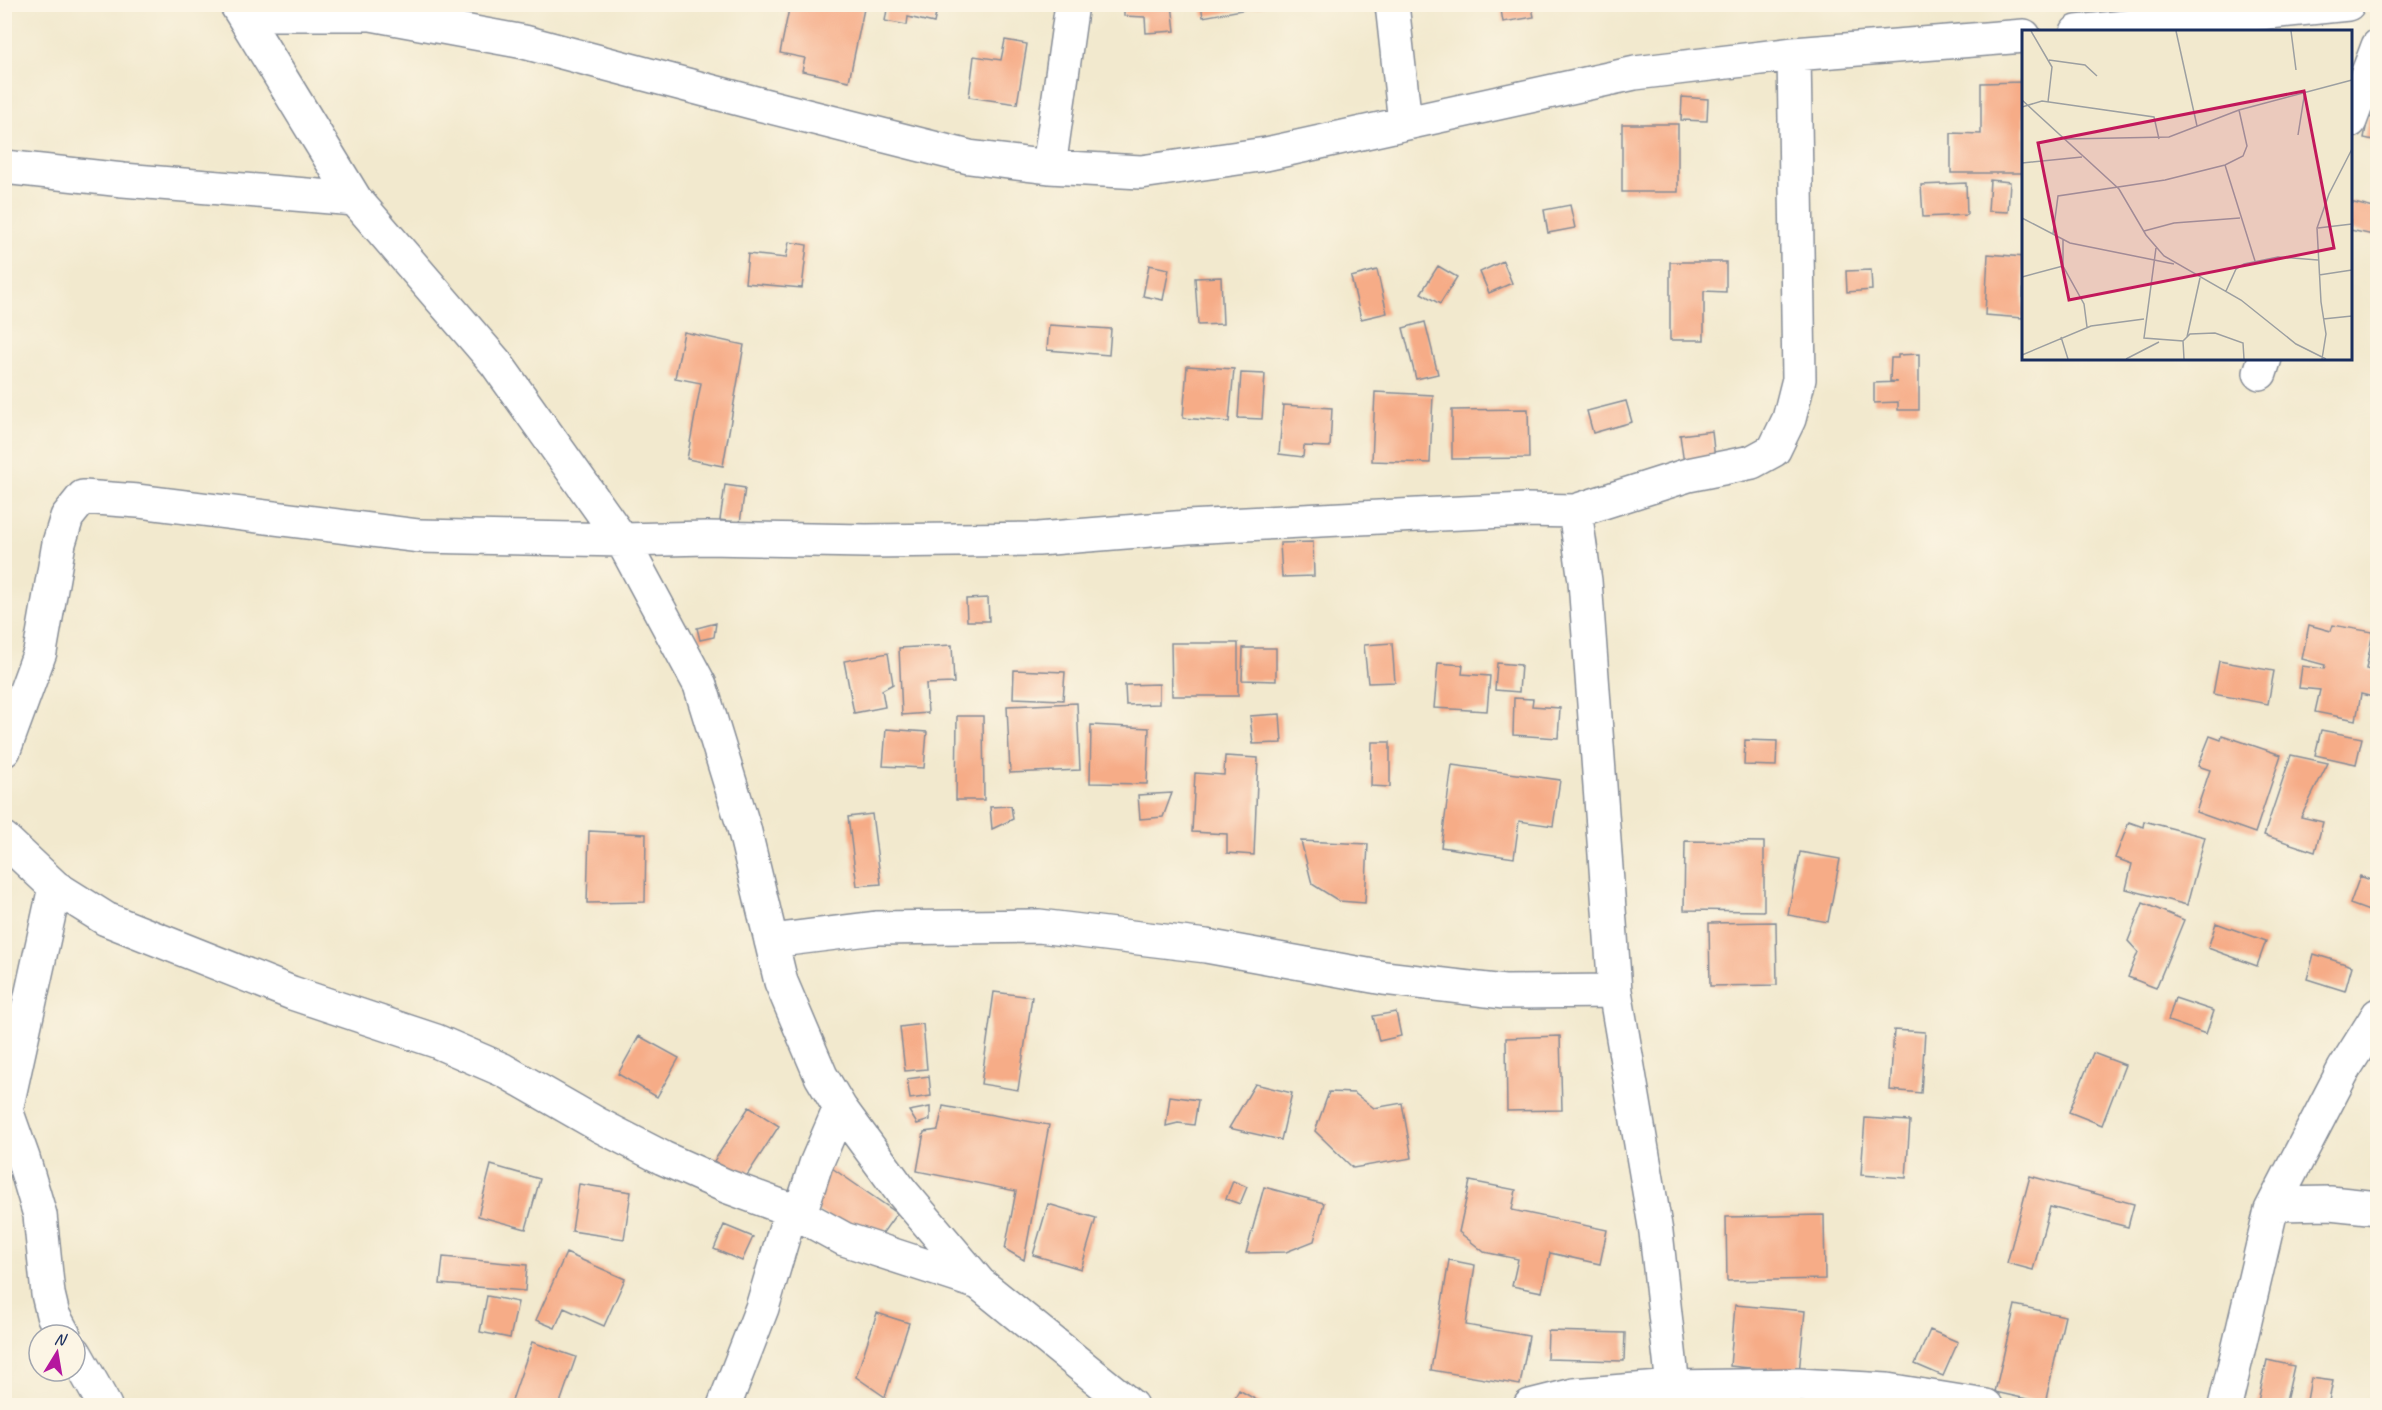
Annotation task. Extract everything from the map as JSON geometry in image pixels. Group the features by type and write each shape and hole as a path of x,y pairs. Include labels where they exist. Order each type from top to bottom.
{"street":[{"path":"1049,167 1072,4"},
{"path":"1392,4 1405,123"},
{"path":"2096,30 2348,4"},
{"path":"240,9 372,14 524,42 969,157 1049,167 1141,172 1266,154 1635,73 1794,54 2022,36"},
{"path":"240,9 355,200 496,363 622,540 700,685 744,828 781,982 821,1076 840,1108 901,1191 979,1282 1131,1406"},
{"path":"2352,116 2378,46"},
{"path":"4,750 40,652 58,543 67,517 83,497 138,501 419,536 622,540 707,538 867,542 1038,539 1188,527 1372,517 1526,510 1575,511 1688,475 1752,462 1774,450 1789,419 1799,379 1794,54"},
{"path":"4,167 123,180 355,200"},
{"path":"1575,511 1585,581 1615,991 1656,1232 1673,1387"},
{"path":"4,839 55,887 106,919 292,993 436,1041 503,1070 599,1125 663,1158 726,1186 791,1210 844,1239 979,1282"},
{"path":"55,887 5,1110 23,1158 40,1215 48,1294 57,1323"},
{"path":"771,941 876,928 1039,926 1206,946 1384,978 1493,991 1615,991"},
{"path":"2225,1406 2271,1210 2344,1069 2378,1015"},
{"path":"724,1406 762,1308 791,1210 804,1201 816,1164 840,1108"},
{"path":"2276,1204 2330,1203 2378,1208"},
{"path":"87,1374 105,1406"},
{"path":"1530,1406 1574,1395 1673,1387 1809,1385 1887,1390 1986,1406"}],"building":[{"path":"790,4 865,4 849,81 802,71 805,58 780,53"},
{"path":"888,4 938,4 934,23 908,17 907,25 885,21"},
{"path":"1124,4 1172,4 1175,31 1146,33 1145,17 1124,16"},
{"path":"1201,4 1263,4 1264,6 1203,17"},
{"path":"1500,4 1539,4 1539,6 1532,7 1534,17 1503,22"},
{"path":"1005,40 1027,44 1017,104 969,97 974,56 1001,60"},
{"path":"2022,82 2022,173 1951,173 1951,133 1981,134 1981,83"},
{"path":"1682,97 1708,99 1707,121 1681,120"},
{"path":"2368,117 2378,119 2378,141 2364,138"},
{"path":"1622,124 1678,124 1678,192 1622,192"},
{"path":"1990,180 2010,182 2008,212 1988,211"},
{"path":"1966,183 1967,215 1923,217 1921,185"},
{"path":"2352,202 2378,209 2378,236 2352,230"},
{"path":"1570,205 1575,228 1548,233 1544,210"},
{"path":"789,242 807,245 802,288 745,283 748,254 786,258"},
{"path":"1988,254 2022,257 2022,318 1985,315"},
{"path":"1503,261 1512,283 1489,293 1480,272"},
{"path":"1670,262 1726,262 1726,292 1704,291 1704,340 1670,340"},
{"path":"1149,265 1169,269 1163,300 1143,296"},
{"path":"1438,266 1457,277 1440,304 1421,293"},
{"path":"1377,270 1387,313 1361,319 1351,277"},
{"path":"1871,270 1872,290 1847,292 1846,271"},
{"path":"1221,277 1223,324 1198,325 1195,278"},
{"path":"1425,322 1438,374 1416,379 1403,328"},
{"path":"1049,325 1111,329 1109,355 1047,350"},
{"path":"684,332 744,345 723,466 687,459 701,383 675,378"},
{"path":"1919,354 1919,410 1898,410 1898,402 1874,403 1874,383 1898,382 1890,381 1891,358 1898,358 1898,355"},
{"path":"1187,366 1234,369 1229,422 1183,418"},
{"path":"1241,373 1265,374 1262,419 1238,418"},
{"path":"1375,392 1433,395 1430,463 1372,461"},
{"path":"1626,401 1632,422 1593,433 1587,411"},
{"path":"1283,405 1332,408 1330,447 1304,446 1303,457 1279,454"},
{"path":"1528,409 1529,458 1452,459 1452,410"},
{"path":"1712,431 1715,460 1684,464 1680,435"},
{"path":"725,485 745,488 740,523 720,520"},
{"path":"1313,542 1314,576 1282,577 1280,543"},
{"path":"988,598 989,621 967,621 966,599"},
{"path":"716,623 714,637 700,640 697,628"},
{"path":"2309,625 2331,631 2333,625 2373,632 2366,669 2378,672 2378,677 2373,697 2361,694 2356,720 2315,712 2320,690 2299,688 2302,666 2324,669 2325,665 2302,659"},
{"path":"1171,643 1238,643 1238,696 1172,696"},
{"path":"1392,643 1395,682 1368,683 1364,645"},
{"path":"952,645 954,683 926,684 928,713 902,715 899,648"},
{"path":"1243,648 1276,648 1276,681 1242,680"},
{"path":"888,653 893,684 882,690 885,707 854,713 844,661"},
{"path":"2219,661 2274,671 2268,704 2213,694"},
{"path":"1438,663 1463,665 1462,674 1490,676 1487,711 1434,708"},
{"path":"1497,663 1521,665 1519,692 1495,690"},
{"path":"1014,670 1065,672 1063,700 1013,698"},
{"path":"1159,684 1159,704 1126,705 1125,685"},
{"path":"1514,698 1533,699 1532,706 1560,708 1558,738 1513,735"},
{"path":"1077,703 1080,770 1010,773 1007,706"},
{"path":"1280,714 1282,743 1253,744 1250,716"},
{"path":"957,716 983,716 984,800 956,800"},
{"path":"1091,725 1149,728 1147,784 1090,783"},
{"path":"886,729 927,732 924,768 883,766"},
{"path":"2321,730 2362,738 2356,764 2315,755"},
{"path":"2222,735 2281,755 2255,833 2196,812 2210,770 2198,766 2210,736 2221,740"},
{"path":"1745,740 1777,741 1776,766 1744,765"},
{"path":"1372,742 1390,742 1390,787 1371,786"},
{"path":"2291,755 2328,763 2301,817 2323,822 2315,852 2264,835"},
{"path":"1225,756 1258,758 1254,855 1227,853 1227,834 1192,832 1195,773 1224,775"},
{"path":"1452,765 1560,780 1553,826 1519,821 1514,858 1441,847"},
{"path":"1172,793 1163,817 1140,819 1138,795"},
{"path":"1011,806 1013,819 992,829 990,807"},
{"path":"872,814 881,884 857,886 848,817"},
{"path":"2144,821 2205,837 2187,905 2126,889 2132,864 2115,858 2129,822 2143,827"},
{"path":"589,831 646,834 645,902 587,903"},
{"path":"1301,841 1368,844 1365,903 1339,901 1312,884"},
{"path":"1685,841 1764,842 1764,911 1684,910"},
{"path":"1800,852 1840,859 1828,922 1788,915"},
{"path":"2360,876 2378,883 2377,914 2350,904"},
{"path":"2143,903 2184,920 2156,988 2128,977 2138,952 2128,941"},
{"path":"1776,922 1777,985 1710,986 1709,923"},
{"path":"2216,923 2266,941 2257,966 2208,948"},
{"path":"2314,954 2352,966 2345,991 2307,979"},
{"path":"994,992 1032,997 1018,1090 981,1084"},
{"path":"2175,998 2214,1011 2206,1034 2168,1021"},
{"path":"1396,1012 1401,1036 1379,1041 1373,1016"},
{"path":"923,1024 927,1069 905,1071 900,1027"},
{"path":"1894,1030 1925,1032 1921,1093 1890,1090"},
{"path":"639,1036 679,1058 657,1097 618,1074"},
{"path":"1560,1036 1562,1110 1507,1111 1506,1038"},
{"path":"2093,1053 2125,1065 2102,1125 2069,1112"},
{"path":"929,1076 931,1096 910,1099 907,1079"},
{"path":"1255,1084 1292,1093 1281,1140 1229,1128"},
{"path":"1329,1092 1354,1093 1374,1108 1402,1103 1412,1158 1353,1168 1315,1131"},
{"path":"1170,1096 1198,1100 1194,1125 1178,1123 1166,1126"},
{"path":"943,1106 1049,1125 1024,1260 1005,1249 1016,1191 917,1171 924,1132 938,1130"},
{"path":"749,1107 779,1126 744,1180 714,1161"},
{"path":"930,1107 930,1120 917,1124 909,1111"},
{"path":"1865,1118 1910,1121 1906,1178 1861,1175"},
{"path":"491,1165 540,1179 526,1229 478,1216"},
{"path":"829,1166 897,1213 872,1248 804,1201"},
{"path":"2030,1176 2134,1204 2128,1227 2050,1207 2033,1270 2007,1263"},
{"path":"1233,1181 1247,1187 1240,1204 1226,1199"},
{"path":"1470,1181 1516,1190 1512,1210 1607,1230 1600,1264 1550,1253 1542,1292 1512,1286 1518,1259 1484,1252 1459,1232"},
{"path":"579,1184 631,1192 624,1239 572,1231"},
{"path":"1264,1187 1324,1203 1314,1241 1286,1252 1246,1253"},
{"path":"1048,1204 1096,1218 1081,1269 1033,1255"},
{"path":"1824,1215 1825,1279 1727,1281 1726,1217"},
{"path":"724,1225 753,1237 742,1261 714,1249"},
{"path":"566,1253 625,1279 604,1326 564,1308 555,1328 536,1320"},
{"path":"443,1257 527,1265 525,1291 440,1284"},
{"path":"1449,1260 1475,1265 1466,1325 1529,1336 1520,1385 1431,1370"},
{"path":"487,1296 518,1302 510,1338 480,1332"},
{"path":"1735,1305 1805,1311 1799,1373 1730,1366"},
{"path":"2015,1305 2065,1316 2045,1403 1995,1392"},
{"path":"877,1313 909,1323 885,1397 856,1377"},
{"path":"1930,1330 1958,1342 1943,1376 1915,1364"},
{"path":"1548,1331 1625,1333 1624,1361 1547,1359"},
{"path":"532,1342 576,1357 559,1406 517,1406 511,1403"},
{"path":"2267,1360 2294,1366 2285,1406 2257,1406"},
{"path":"2311,1378 2333,1381 2328,1406 2306,1406"},
{"path":"1239,1390 1267,1406 1230,1406"}]}
